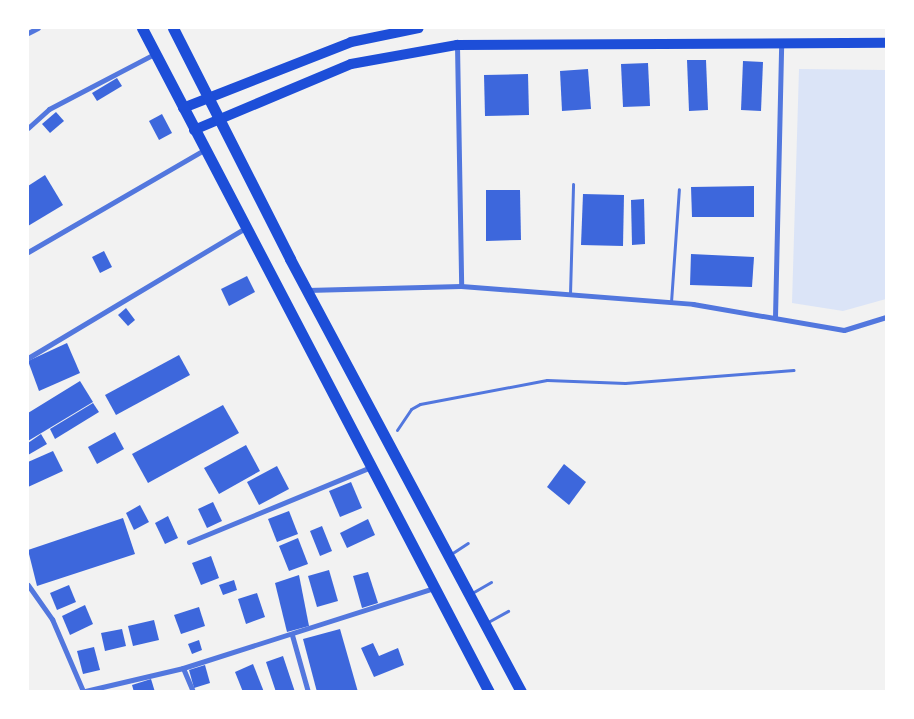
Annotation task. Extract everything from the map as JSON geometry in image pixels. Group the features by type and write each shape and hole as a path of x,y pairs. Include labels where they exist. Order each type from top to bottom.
{"highway":[{"path":"142,28 204,150 489,692"},
{"path":"173,28 306,290 521,692"}],"main road":[{"path":"183,108 351,42 419,28"},
{"path":"194,130 351,64 457,45 780,41 886,43"}],"street":[{"path":"28,33 38,28"},
{"path":"775,317 780,41"},
{"path":"457,45 461,286"},
{"path":"28,128 49,109 155,54"},
{"path":"28,252 204,150"},
{"path":"28,358 245,228"},
{"path":"306,290 461,286 670,302 775,317 844,330 886,317"},
{"path":"189,542 371,467"},
{"path":"28,585 52,619 82,691 182,668 292,635 434,588"},
{"path":"292,635 308,692"},
{"path":"182,668 193,692"}],"lane":[{"path":"570,295 573,184"},
{"path":"670,302 679,190"},
{"path":"397,430 411,409 420,404 547,380 625,383 794,370"},
{"path":"448,555 468,543"},
{"path":"469,595 491,582"},
{"path":"485,624 508,611"}],"shaded area":[{"path":"799,69 886,70 886,299 843,311 792,303"}],"building":[{"path":"687,60 706,60 708,110 689,111"},
{"path":"743,61 763,62 761,111 741,110"},
{"path":"648,63 650,106 623,107 621,64"},
{"path":"588,69 591,109 562,111 560,71"},
{"path":"528,74 529,115 485,116 484,75"},
{"path":"117,78 122,86 97,101 92,93"},
{"path":"56,112 64,121 50,133 42,124"},
{"path":"162,114 172,133 159,140 149,121"},
{"path":"45,175 63,205 28,226 28,186"},
{"path":"754,186 754,217 692,217 691,187"},
{"path":"486,190 520,190 521,240 486,241"},
{"path":"583,194 624,195 623,246 581,245"},
{"path":"644,199 645,244 632,245 631,200"},
{"path":"104,251 112,267 100,273 92,257"},
{"path":"691,254 754,257 752,287 690,285"},
{"path":"247,276 255,292 229,306 221,289"},
{"path":"126,308 135,320 128,326 118,315"},
{"path":"67,343 80,373 39,391 28,361"},
{"path":"179,355 190,375 116,415 105,395"},
{"path":"80,381 93,402 28,441 28,413"},
{"path":"93,403 99,412 55,439 50,429"},
{"path":"223,405 239,433 148,483 132,454"},
{"path":"115,432 124,449 97,464 88,447"},
{"path":"41,434 47,444 28,455 28,443"},
{"path":"246,445 260,471 219,494 204,468"},
{"path":"53,451 63,471 28,487 28,462"},
{"path":"564,464 586,482 569,505 547,487"},
{"path":"277,466 289,489 259,505 247,482"},
{"path":"351,482 362,508 340,517 329,491"},
{"path":"213,502 222,521 207,528 198,509"},
{"path":"140,505 149,522 134,530 126,513"},
{"path":"289,511 298,534 277,542 268,519"},
{"path":"168,516 178,538 165,544 155,523"},
{"path":"123,518 135,554 37,586 28,550"},
{"path":"368,519 375,535 347,548 340,533"},
{"path":"322,526 332,551 320,556 310,531"},
{"path":"298,538 308,564 289,571 279,546"},
{"path":"211,556 219,578 201,585 192,563"},
{"path":"329,570 338,601 317,607 308,576"},
{"path":"368,572 378,603 362,608 353,576"},
{"path":"299,575 309,626 287,632 275,583"},
{"path":"234,580 237,590 223,595 219,585"},
{"path":"69,585 76,602 57,610 50,593"},
{"path":"257,593 265,617 246,624 238,599"},
{"path":"85,605 93,624 70,635 62,616"},
{"path":"199,607 205,626 181,634 174,615"},
{"path":"154,620 159,640 133,646 128,626"},
{"path":"122,629 126,646 105,651 101,633"},
{"path":"340,629 358,692 317,692 303,639"},
{"path":"199,640 202,650 192,654 188,644"},
{"path":"373,643 379,656 398,648 404,665 374,677 361,648"},
{"path":"94,647 100,670 83,674 77,651"},
{"path":"283,656 295,692 276,692 266,662"},
{"path":"253,664 264,692 243,692 235,672"},
{"path":"205,665 210,683 194,688 189,670"},
{"path":"151,679 155,692 134,692 132,685"}]}
